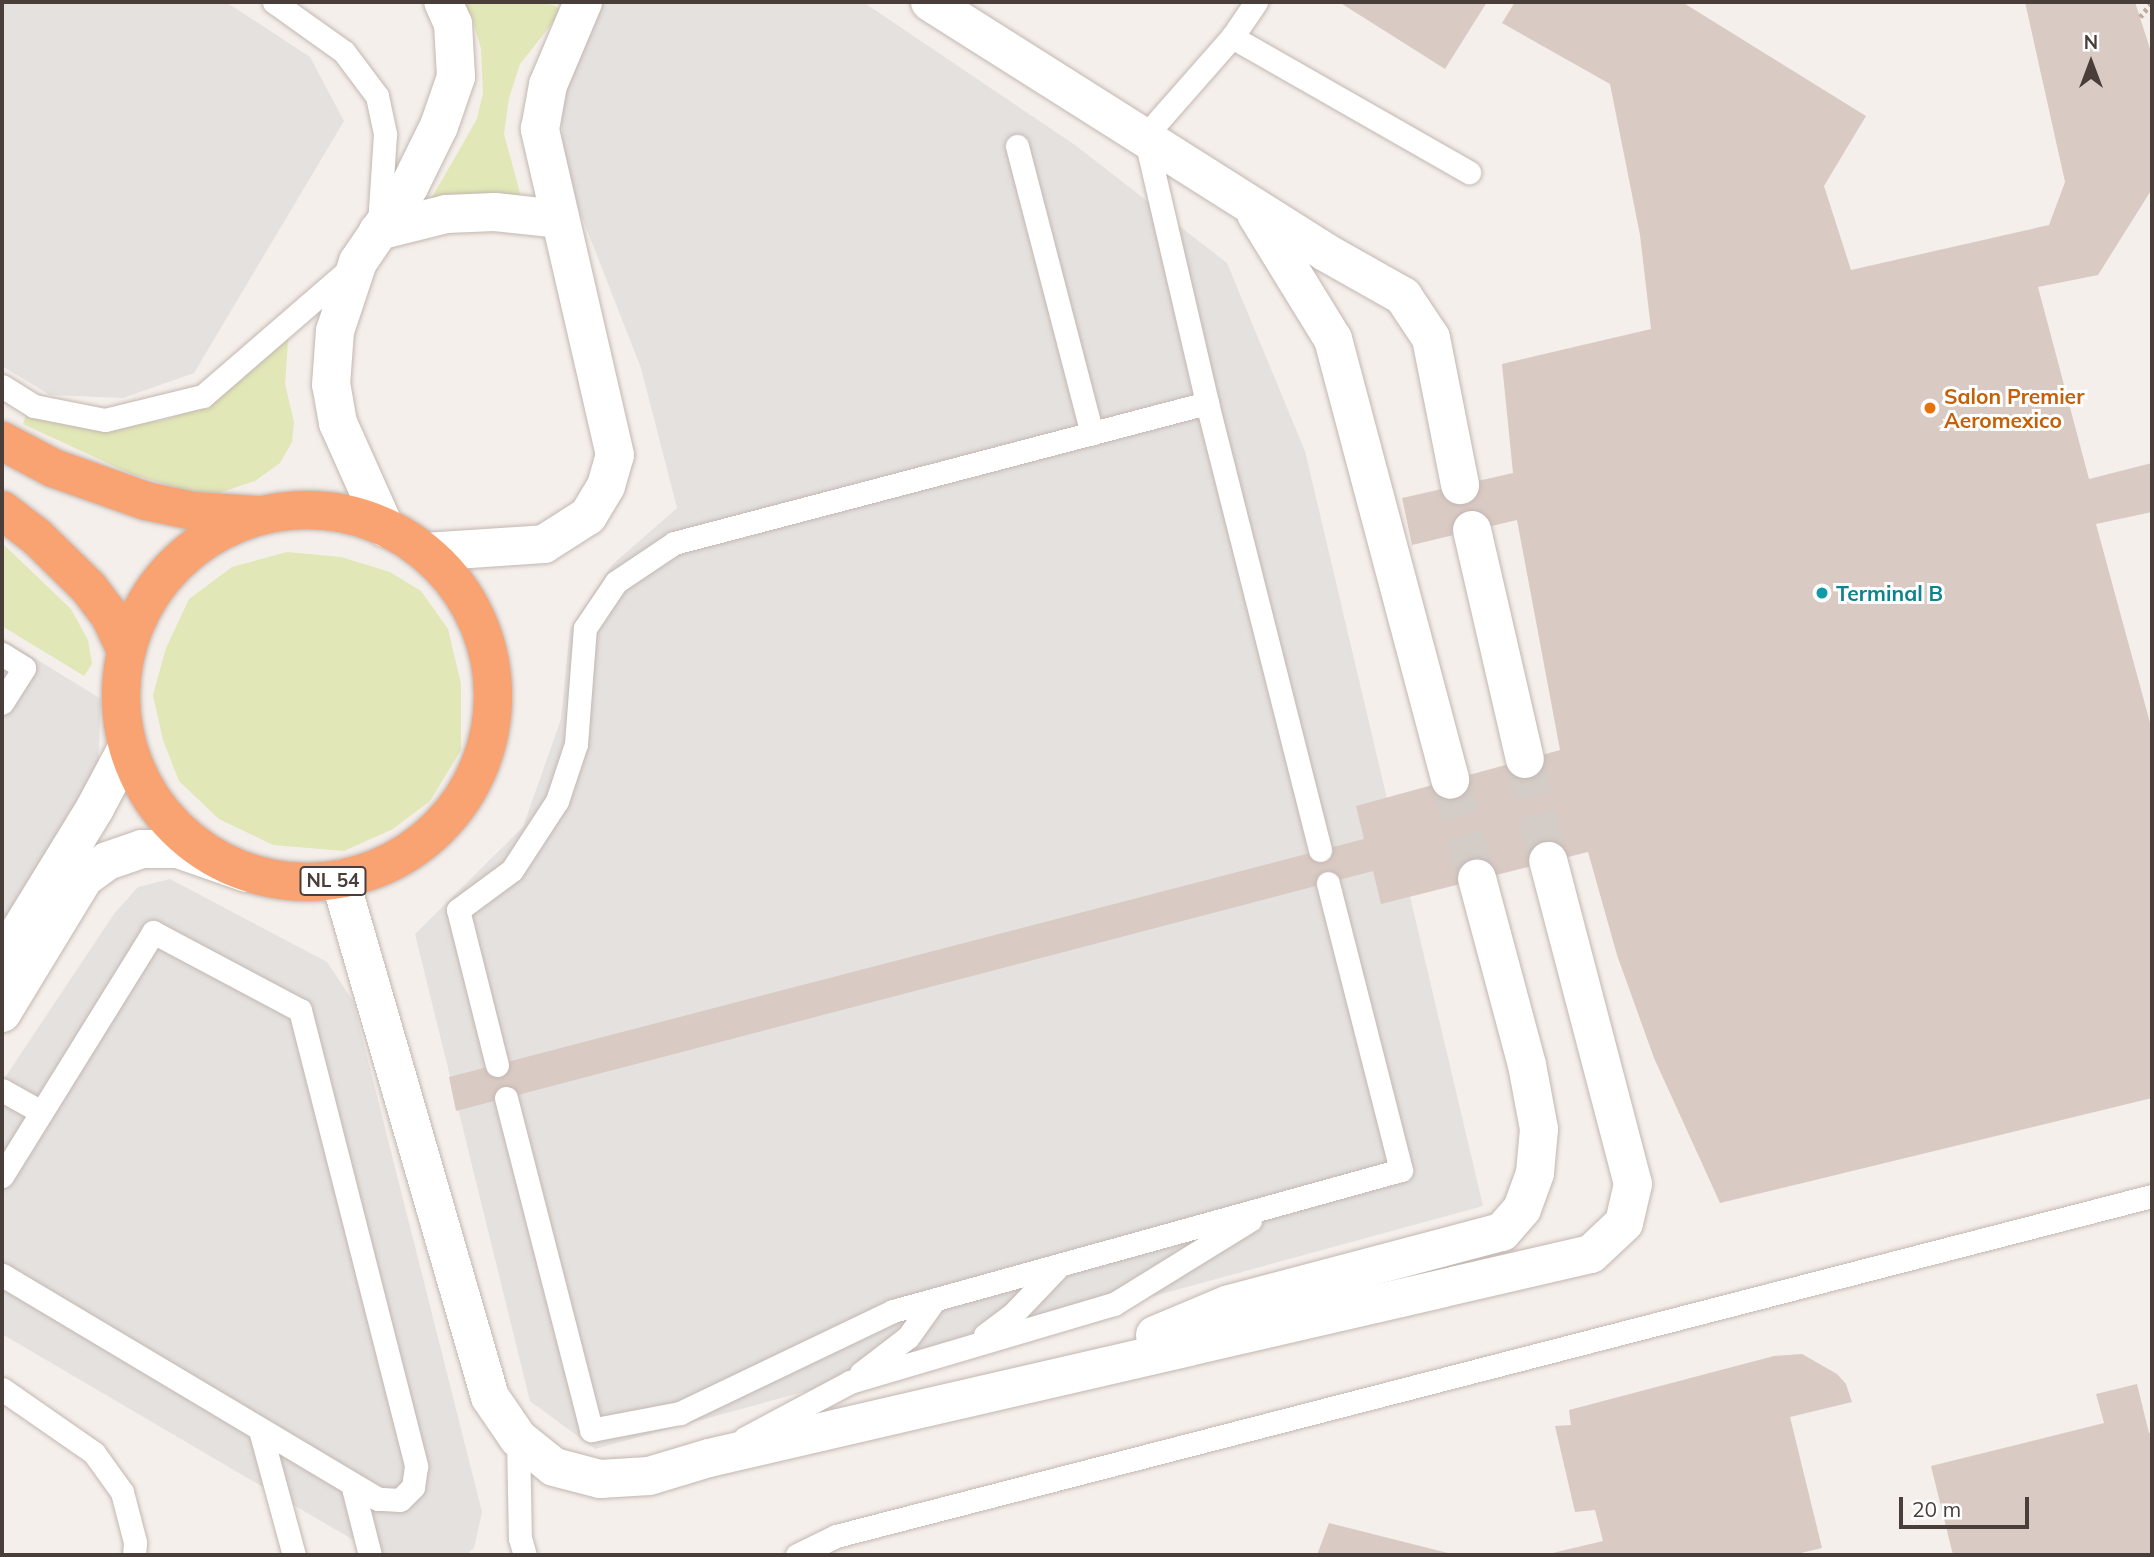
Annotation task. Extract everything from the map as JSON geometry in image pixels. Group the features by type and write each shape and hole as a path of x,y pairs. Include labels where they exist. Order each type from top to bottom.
{"highway":[{"name":"NL 54","path":"2,441 53,468 146,501 192,511 264,516 310,511 339,513 385,528 425,552 460,589 486,641 494,698 487,747 473,783 438,830 415,848 390,863 340,879 305,883 247,873 195,846 173,827 139,779 127,748 120,694 126,651 142,610 176,563 225,529 264,516"},
{"path":"2,510 37,537 89,588 110,616 126,651"}],"street":[{"path":"385,528 338,423 331,386 335,331 368,247 409,187 439,126 456,77 453,24 443,2"},
{"path":"425,552 544,544 588,516 606,486 615,454 540,129 542,106 583,2"},
{"path":"930,2 1250,205 1403,296 1431,338 1460,485"},
{"path":"1250,205 1334,339 1450,780"},
{"path":"368,247 446,214 495,212 559,219"},
{"path":"1472,530 1525,759"},
{"path":"2,960 95,808 127,748"},
{"path":"2,1013 84,878 107,861 142,849 178,849 247,873"},
{"path":"340,879 490,1397 518,1438 554,1467 600,1479 649,1476 709,1458 1591,1254 1624,1223 1633,1184 1548,861"},
{"path":"1053,1378 1229,1304 1502,1232 1522,1209 1535,1173 1539,1129 1527,1065 1478,879"}],"lane":[{"path":"2,386 34,406 105,420 203,396 368,247 385,134 377,96 344,52 274,2"},
{"path":"1256,2 1233,37 1145,136 1207,403 1320,850"},
{"path":"1233,37 1469,172"},
{"path":"1017,146 1092,433"},
{"path":"497,1065 458,910 512,870 557,801 576,744 585,628 616,582 674,543 1207,403"},
{"path":"2,654 24,668 2,704"},
{"path":"506,1098 591,1430 680,1413 893,1311 1401,1170 1328,883"},
{"path":"2,1176 153,932 300,1010 416,1466 413,1486 400,1500 378,1499 2,1275"},
{"path":"2,1090 41,1112"},
{"path":"797,1555 836,1536 2152,1196"},
{"path":"850,1382 974,1343 1114,1304 1275,1205"},
{"path":"974,1343 1014,1313 1059,1266"},
{"path":"709,1458 850,1382 908,1337 933,1302"},
{"path":"2,1389 94,1453 122,1492 135,1542 134,1555"},
{"path":"260,1430 294,1555"},
{"path":"518,1438 520,1538 525,1555"},
{"path":"352,1484 370,1555"}],"path":[{"path":"2140,17 2152,2"}],"green space":[{"path":"463,2 531,2 554,5 562,11 520,64 509,98 504,134 520,193 516,202 431,199 477,119 483,93 481,49 472,17"},
{"path":"289,328 285,384 294,422 292,442 280,463 255,481 219,493 187,491 129,473 23,424 26,414 60,423 107,426 161,421 204,406"},
{"path":"2,543 71,609 88,640 92,664 84,676 2,626"},
{"path":"287,552 341,557 390,572 421,591 448,629 461,684 461,750 430,801 393,829 344,851 273,845 219,819 179,781 163,740 153,695 166,648 189,599 232,567"}],"shaded area":[{"path":"2,2 226,2 310,57 344,121 194,373 123,398 50,395 2,366"},
{"path":"604,2 863,2 1075,145 1227,263 1305,451 1483,1206 595,1449 530,1401 415,934 523,827 561,719 570,629 612,565 677,508 641,368 565,174 561,113 563,77"},
{"path":"2,638 101,699 98,768 2,927"},
{"path":"170,879 327,962 353,1001 482,1512 474,1548 466,1555 379,1555 2,1334 2,1082 114,914 138,887"}],"building":[{"path":"1339,2 1487,2 1445,69"},
{"name":"Terminal B","path":"1515,2 1682,2 1866,116 1824,186 1851,270 2049,225 2065,182 2025,2 2135,2 2152,55 2152,189 2098,275 2038,287 2089,479 2152,463 2152,512 2096,524 2152,730 2152,1098 1720,1203 1654,1058 1617,955 1588,852 1381,904 1373,871 456,1111 449,1077 1364,839 1356,806 1560,750 1517,520 1412,545 1402,498 1513,473 1502,364 1651,329 1640,235 1610,84 1502,23"},
{"path":"1802,1354 1837,1374 1846,1384 1852,1402 1790,1417 1822,1548 1793,1555 1544,1555 1603,1541 1595,1510 1575,1512 1555,1426 1571,1425 1569,1410 1774,1356"},
{"path":"2137,1384 2149,1433 2152,1433 2152,1555 1953,1555 1931,1466 2104,1423 2096,1394"},
{"path":"1329,1523 1452,1554 1452,1555 1317,1555"}],"tunnel":[{"path":"1525,759 1548,861"},
{"path":"1450,780 1477,879"}],"place":[{"name":"Salon Premier Aeromexico","path":"1930,408"},
{"name":"Terminal B","path":"1822,593"}]}
